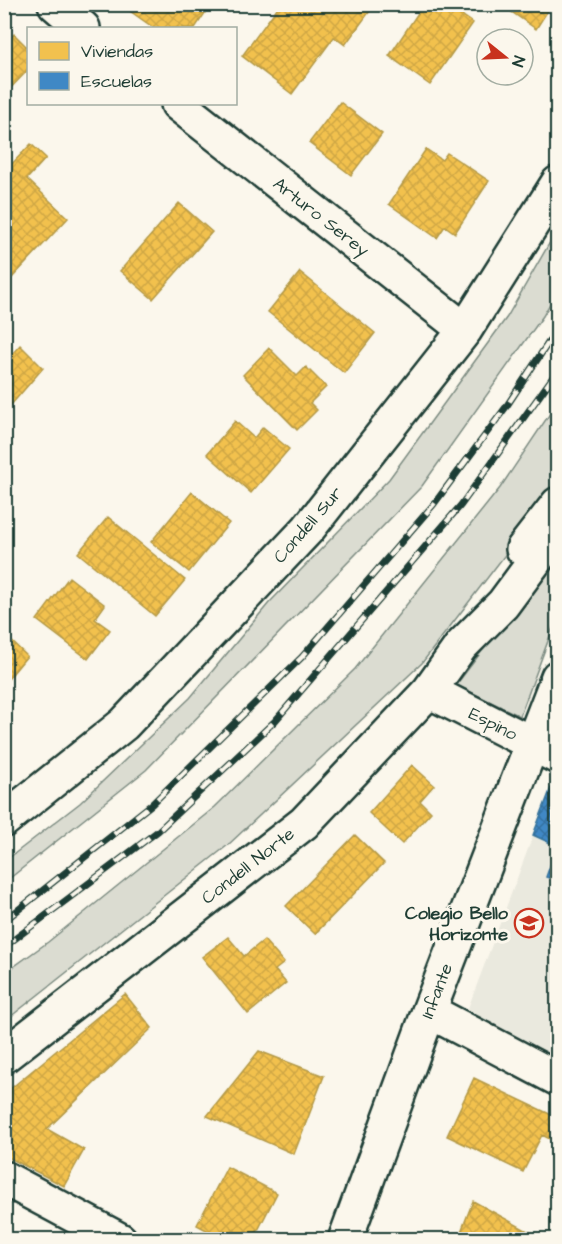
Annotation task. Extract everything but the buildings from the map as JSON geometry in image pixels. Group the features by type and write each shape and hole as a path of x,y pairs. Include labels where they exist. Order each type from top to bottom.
{"street":[{"path":"55,4 82,27"},
{"name":"Arturo Serey","path":"179,105 465,330"},
{"name":"Condell Sur","path":"4,820 124,724 292,546 465,330 558,183"},
{"name":"Condell Norte","path":"4,1056 304,823 429,691 461,646 485,600 558,504"},
{"name":"Condell Norte","path":"461,646 503,604 546,546 558,535"},
{"name":"Infante","path":"345,1239 429,1011 545,750 558,677"},
{"name":"Espino","path":"429,691 545,750"},
{"path":"429,1011 558,1079"},
{"path":"4,1178 120,1239"}],"shaded area":[{"path":"557,230 557,291 543,316 422,486 146,770 5,882 5,861 80,803 190,698 269,603 389,479 507,317"},
{"path":"557,403 557,487 422,663 228,845 5,1021 5,973 48,942 215,807 355,669 500,488"},
{"path":"557,553 557,617 520,716 456,685"},
{"name":"Colegio Bello Horizonte","path":"551,788 558,791 557,1057 467,1011"}],"railway":[{"path":"4,921 152,804 302,657 434,504 506,407 558,328"},
{"path":"4,947 158,831 275,721 461,505 558,370"}],"place":[{"name":"Colegio Bello Horizonte","path":"529,923"}]}
